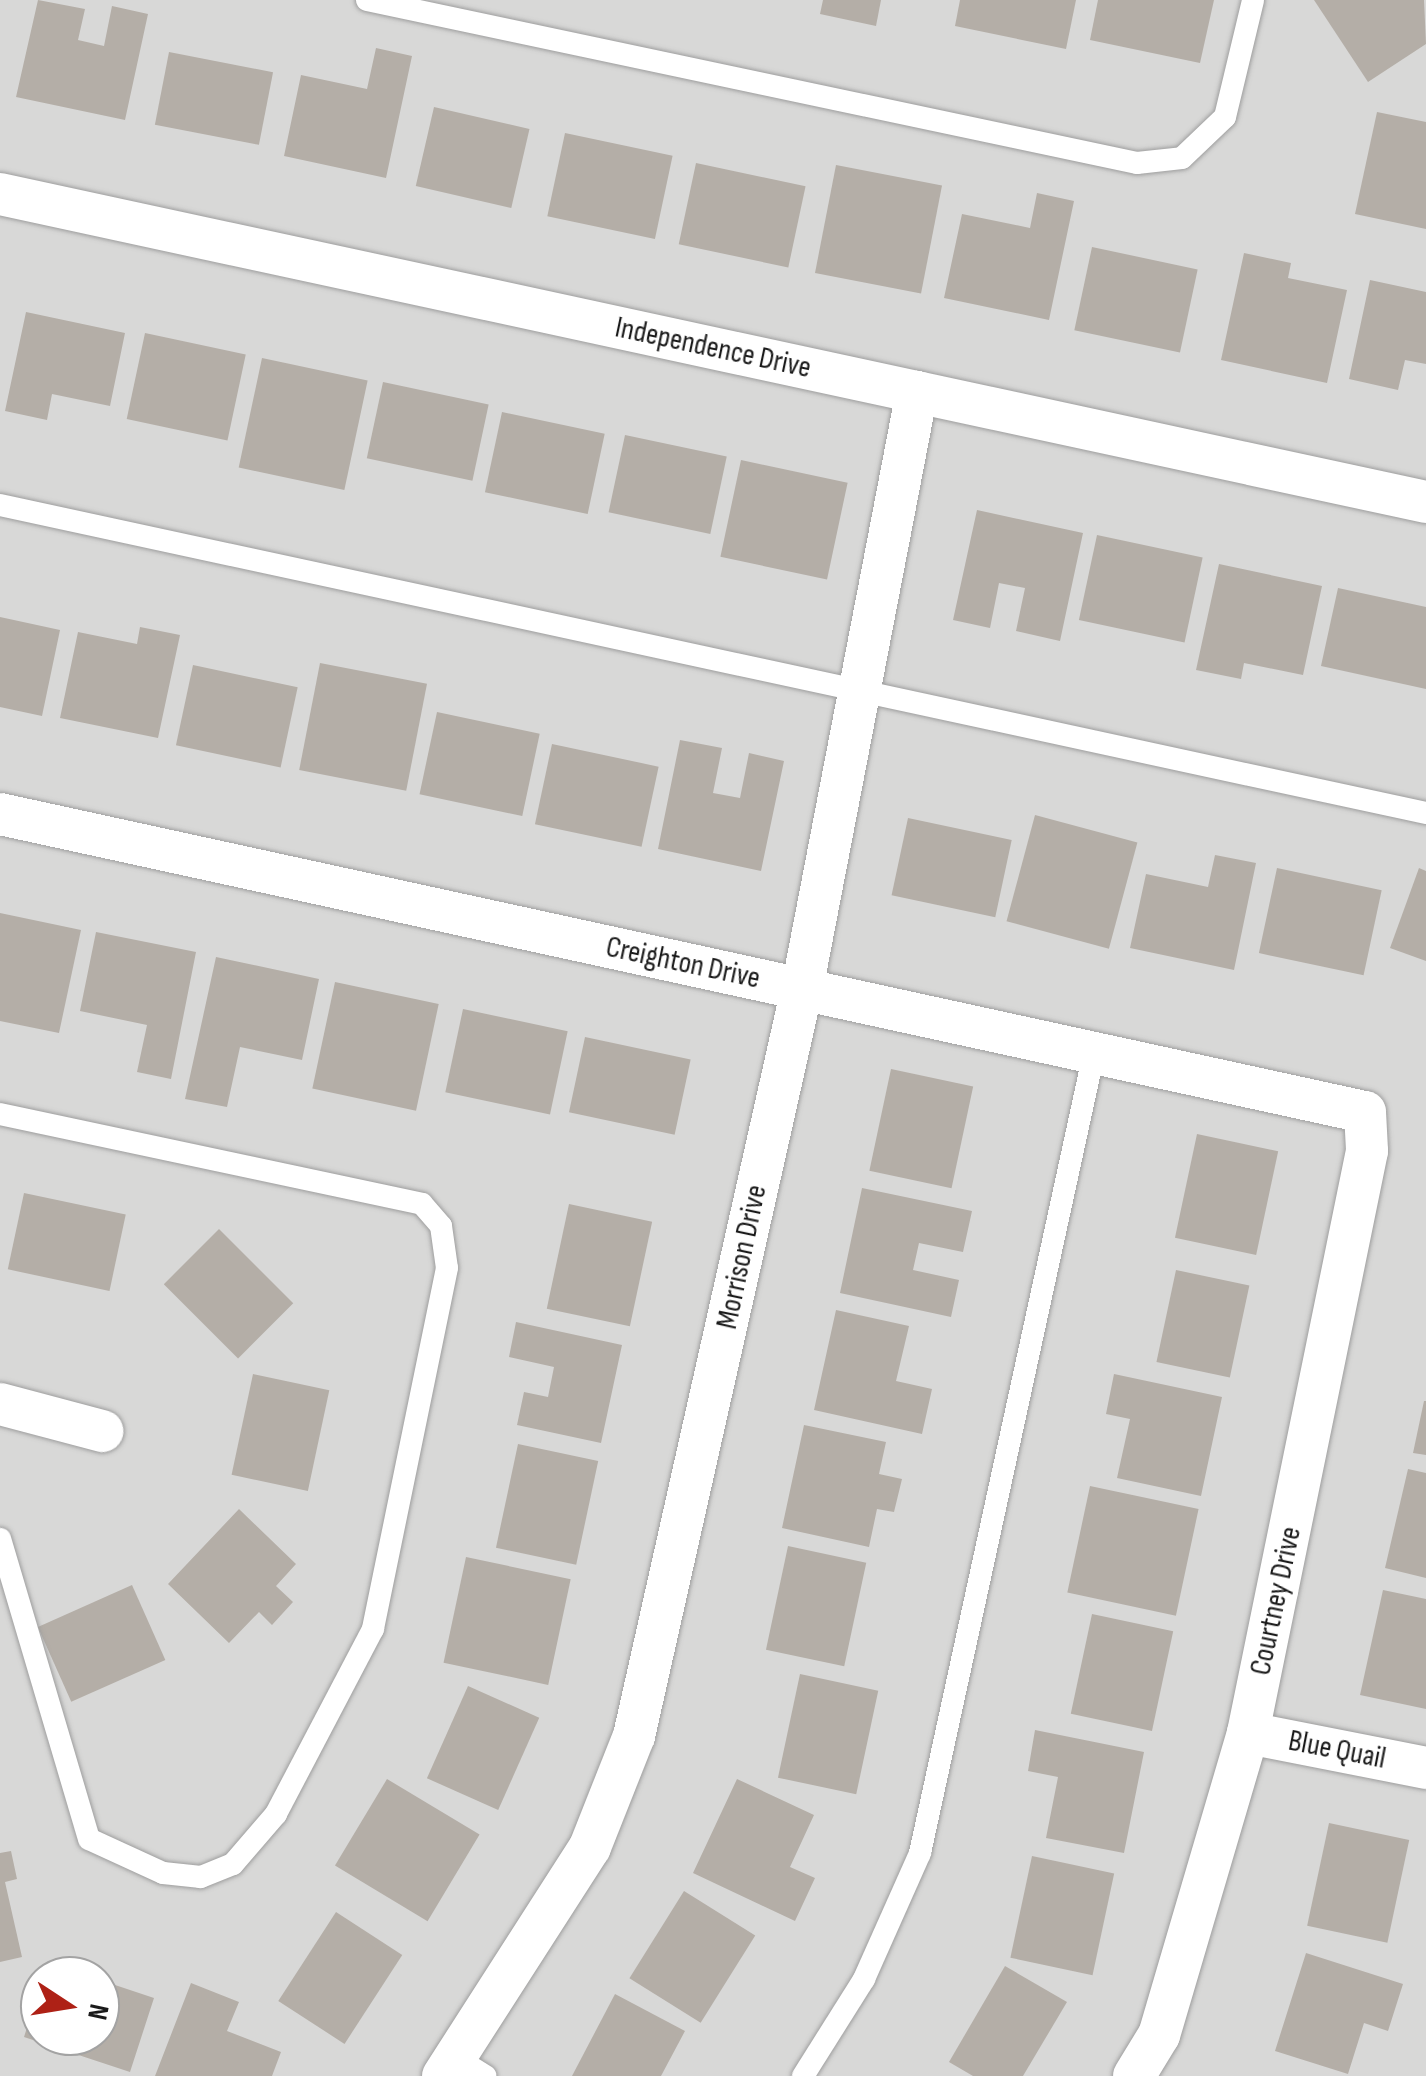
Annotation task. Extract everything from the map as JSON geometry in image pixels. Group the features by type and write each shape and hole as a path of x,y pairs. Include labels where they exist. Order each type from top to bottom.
{"street":[{"name":"Independence Drive","path":"0,194 1426,502"},
{"name":"Morrison Drive","path":"461,2070 590,1847 634,1736 802,989 917,392"},
{"name":"Creighton Drive","path":"0,814 1365,1112"},
{"name":"Courtney Drive","path":"1134,2076 1160,2035 1248,1733 1367,1151 1365,1112"},
{"path":"0,1404 102,1431"},
{"name":"Blue Quail","path":"1248,1733 1426,1768"}],"lane":[{"path":"367,0 1136,163 1182,158 1225,117 1253,0"},
{"path":"0,505 1426,813"},
{"path":"803,2076 864,1979 920,1853 1094,1053"},
{"path":"0,1114 422,1204 441,1226 447,1268 373,1629 276,1814 233,1864 200,1878 164,1872 89,1839 0,1540"}],"shaded area":[{"path":"0,0 1426,0 1426,2076 0,2076"}],"building":[{"path":"38,0 85,9 78,40 104,46 112,6 148,14 125,120 16,97"},
{"path":"823,0 881,0 876,26 820,14"},
{"path":"960,0 1076,0 1066,49 955,26"},
{"path":"1098,0 1214,0 1200,63 1090,40"},
{"path":"1314,0 1424,0 1426,44 1368,82"},
{"path":"376,48 412,56 386,178 284,156 301,75 367,89"},
{"path":"169,52 273,72 259,145 155,125"},
{"path":"434,107 529,129 511,208 416,186"},
{"path":"1377,112 1426,122 1426,229 1355,214"},
{"path":"565,133 673,156 655,239 547,216"},
{"path":"696,163 806,186 788,267 679,244"},
{"path":"836,165 942,186 921,294 815,273"},
{"path":"1037,193 1074,201 1049,320 944,298 962,214 1030,228"},
{"path":"1092,247 1198,269 1180,353 1074,330"},
{"path":"1244,253 1291,263 1288,278 1347,290 1327,383 1221,360"},
{"path":"1370,280 1426,292 1426,364 1405,360 1398,390 1349,379"},
{"path":"26,312 125,333 110,406 52,394 47,420 5,411"},
{"path":"145,333 246,354 227,440 127,419"},
{"path":"262,358 368,380 344,490 239,468"},
{"path":"383,382 489,404 472,481 367,458"},
{"path":"502,412 605,434 588,514 485,492"},
{"path":"625,435 727,457 710,534 609,512"},
{"path":"741,460 848,483 827,579 720,557"},
{"path":"977,510 1083,533 1060,641 1016,631 1025,588 999,583 990,628 953,620"},
{"path":"1097,535 1203,557 1185,643 1079,620"},
{"path":"1219,564 1322,586 1303,675 1244,663 1241,679 1196,670"},
{"path":"1338,588 1426,607 1426,689 1321,666"},
{"path":"0,617 60,630 42,716 0,707"},
{"path":"140,627 180,635 158,738 60,718 78,632 137,644"},
{"path":"320,663 427,684 406,791 299,770"},
{"path":"193,665 298,687 281,767 176,745"},
{"path":"437,712 540,734 522,816 420,794"},
{"path":"680,740 722,748 713,793 740,798 749,753 784,761 761,871 658,849"},
{"path":"552,744 659,767 642,847 535,824"},
{"path":"1035,815 1137,842 1109,949 1007,921"},
{"path":"908,818 1012,840 995,917 892,895"},
{"path":"1215,855 1256,863 1234,970 1130,948 1146,874 1208,887"},
{"path":"1277,868 1382,890 1364,975 1259,953"},
{"path":"1419,868 1426,871 1426,961 1390,948"},
{"path":"0,913 81,930 59,1033 0,1021"},
{"path":"96,932 196,952 171,1079 137,1072 147,1025 80,1011"},
{"path":"216,957 319,979 302,1060 240,1047 227,1107 185,1099"},
{"path":"335,982 439,1004 416,1111 312,1089"},
{"path":"463,1009 568,1031 550,1114 445,1092"},
{"path":"585,1037 691,1059 675,1135 569,1112"},
{"path":"891,1069 973,1086 952,1188 869,1171"},
{"path":"1197,1134 1278,1151 1256,1255 1175,1238"},
{"path":"862,1188 972,1211 963,1252 919,1243 913,1270 959,1280 951,1317 840,1293"},
{"path":"24,1193 126,1215 110,1291 8,1269"},
{"path":"569,1204 652,1222 630,1326 547,1309"},
{"path":"219,1229 293,1303 238,1358 164,1284"},
{"path":"1176,1270 1249,1286 1230,1378 1156,1362"},
{"path":"836,1310 909,1326 896,1381 932,1389 922,1434 814,1410"},
{"path":"516,1322 622,1345 601,1443 517,1425 524,1392 548,1397 554,1367 509,1357"},
{"path":"253,1374 329,1390 308,1491 232,1475"},
{"path":"1114,1374 1222,1397 1201,1496 1117,1478 1130,1419 1106,1414"},
{"path":"1426,1401 1426,1455 1413,1453"},
{"path":"804,1425 886,1442 879,1474 902,1479 894,1512 877,1509 869,1547 782,1528"},
{"path":"518,1444 598,1461 576,1565 496,1548"},
{"path":"1408,1469 1426,1473 1426,1578 1385,1568"},
{"path":"1090,1486 1199,1509 1176,1616 1067,1593"},
{"path":"239,1509 296,1564 276,1586 293,1602 272,1625 259,1612 229,1643 168,1584"},
{"path":"788,1546 866,1563 844,1666 766,1650"},
{"path":"466,1557 571,1579 548,1685 444,1663"},
{"path":"132,1585 165,1660 71,1702 38,1627"},
{"path":"1383,1590 1426,1599 1426,1709 1360,1695"},
{"path":"1092,1614 1173,1631 1152,1731 1071,1714"},
{"path":"800,1674 878,1691 856,1794 778,1778"},
{"path":"468,1686 539,1718 498,1810 427,1778"},
{"path":"1035,1730 1144,1752 1124,1853 1046,1838 1058,1777 1028,1771"},
{"path":"387,1779 480,1835 428,1921 335,1866"},
{"path":"737,1779 814,1815 790,1867 815,1878 795,1921 693,1873"},
{"path":"1329,1823 1409,1840 1387,1943 1307,1926"},
{"path":"11,1851 17,1879 5,1882 22,1956 0,1962 0,1853"},
{"path":"1032,1856 1114,1873 1093,1975 1010,1958"},
{"path":"684,1891 755,1936 701,2023 629,1978"},
{"path":"336,1912 402,1955 345,2044 278,2001"},
{"path":"1306,1953 1403,1984 1388,2031 1364,2023 1348,2074 1275,2051"},
{"path":"1005,1966 1067,2002 1023,2076 973,2076 949,2062"},
{"path":"191,1983 239,2002 227,2031 281,2052 272,2076 155,2076"},
{"path":"120,1987 154,1998 130,2072 82,2056 120,2056"},
{"path":"615,1994 685,2031 661,2076 572,2076"}]}
